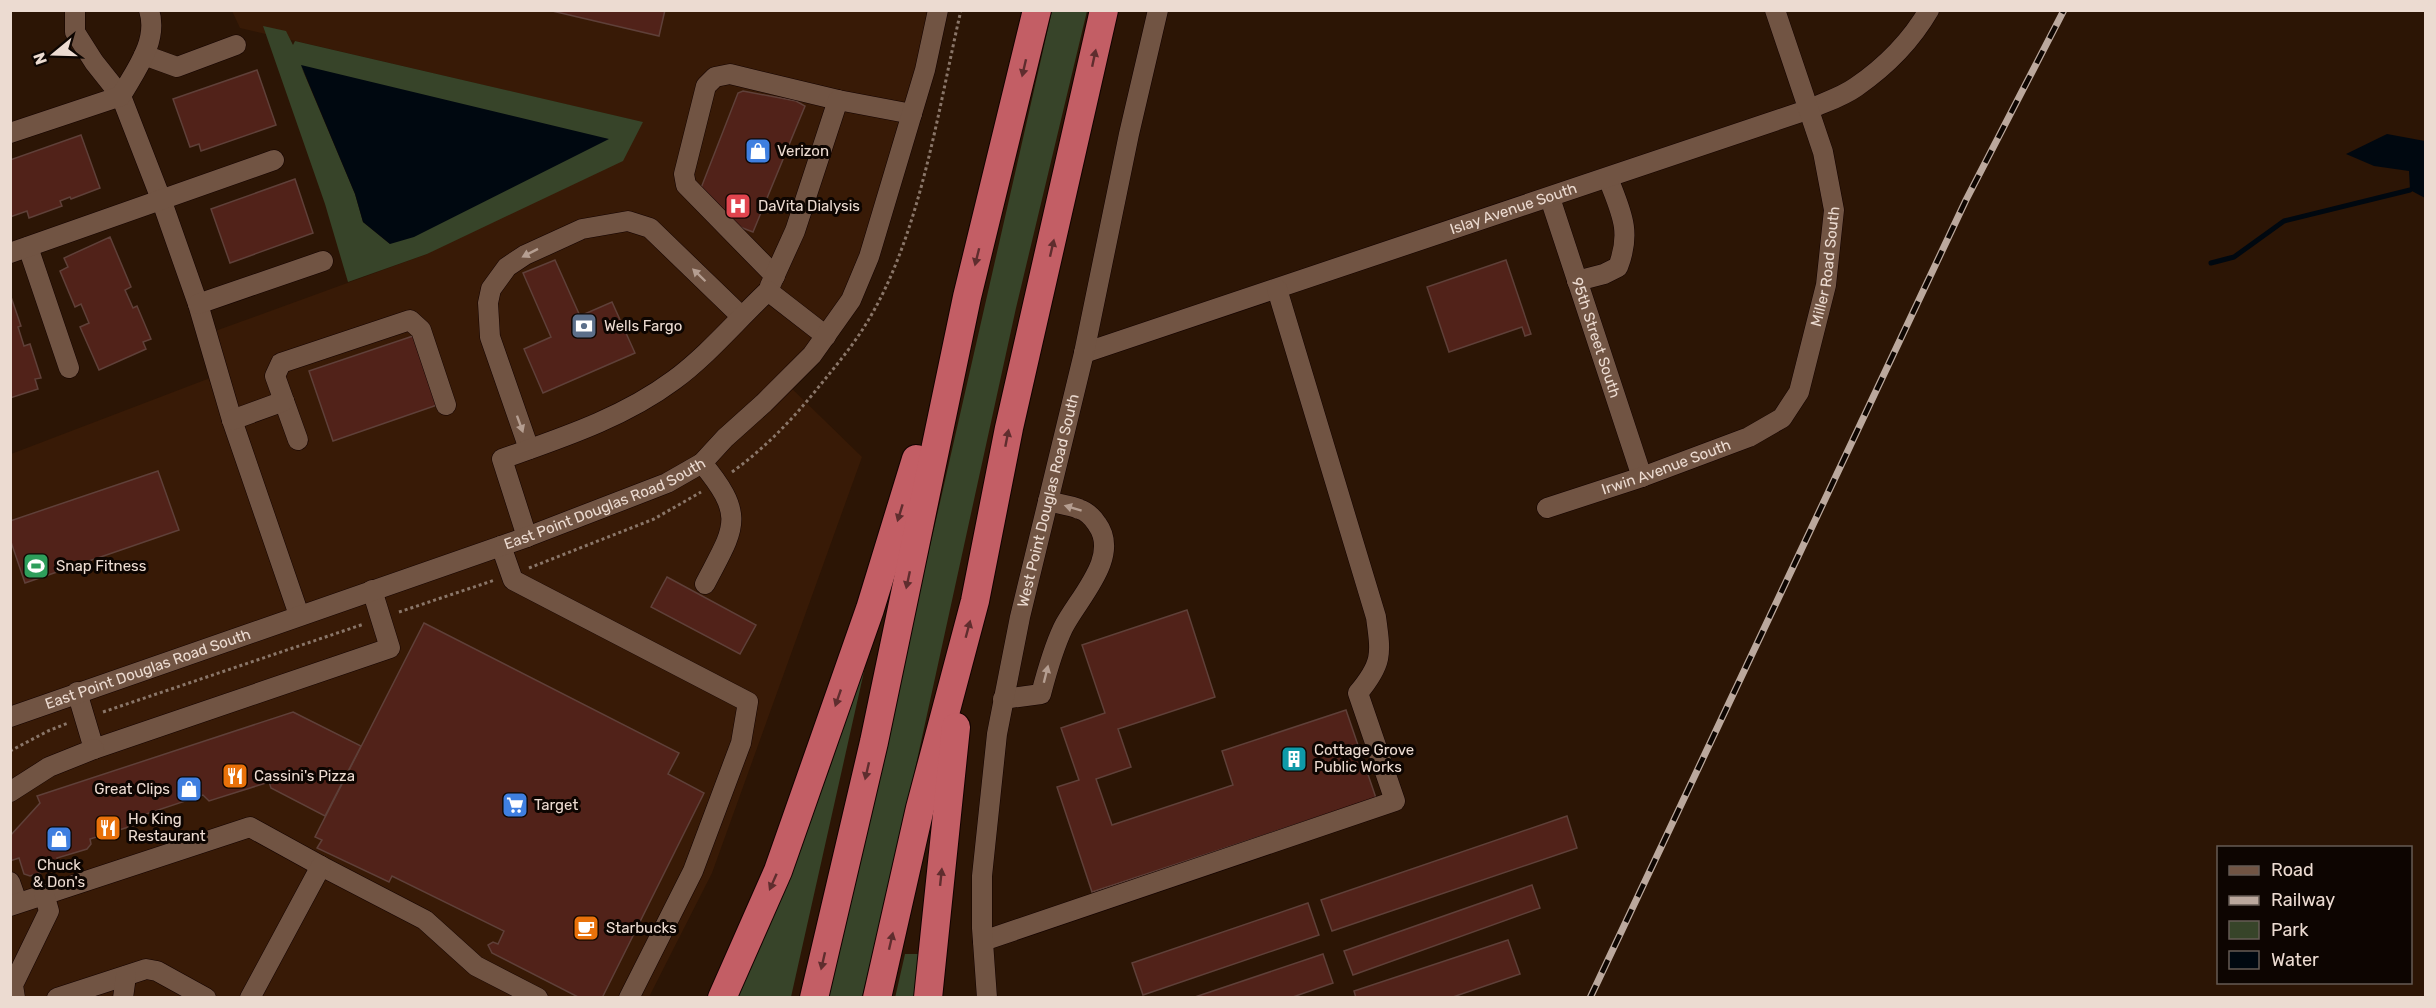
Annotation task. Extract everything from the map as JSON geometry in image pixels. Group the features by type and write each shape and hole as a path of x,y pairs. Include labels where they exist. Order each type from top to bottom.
{"highway":[{"path":"814,998 874,742 967,297 1037,10"},
{"path":"877,998 920,808 975,601 1009,428 1104,10"},
{"path":"722,998 778,870 870,609 967,297"},
{"path":"928,998 956,722 953,686"}],"street":[{"path":"75,10 75,32 94,62 121,96 161,199 198,304 232,420 299,615"},
{"path":"10,133 121,96 144,55 152,27 149,10"},
{"name":"East Point Douglas Road South","path":"10,717 527,537 667,483 702,463 812,355 851,300 869,257 912,114 938,10"},
{"name":"West Point Douglas Road South","path":"987,998 982,876 997,734 1020,617 1084,353 1129,134 1158,10"},
{"name":"Miller Road South","path":"1775,10 1823,152 1834,210 1826,285 1809,357 1799,392 1782,417"},
{"name":"Islay Avenue South","path":"1084,353 1810,110 1854,89 1892,58 1924,18"},
{"path":"144,55 177,67 236,45"},
{"path":"826,336 771,284 684,180 706,86 715,77 730,74 912,114"},
{"path":"527,537 502,459 574,434 625,410 674,381 771,284 795,231 838,99"},
{"path":"69,368 19,250 274,160"},
{"path":"1577,281 1604,274 1618,267 1623,253 1626,232 1624,221 1608,178"},
{"name":"95th Street South","path":"1550,198 1642,477"},
{"path":"529,449 496,360 489,328 488,303 491,289 497,277 516,261 582,229 628,221 650,228 741,316"},
{"path":"198,304 323,261"},
{"path":"983,941 1395,801 1358,693 1372,675 1381,653 1376,617 1277,289"},
{"path":"298,440 275,376 281,363 410,320 421,330 446,405"},
{"path":"232,420 284,401"},
{"name":"Irwin Avenue South","path":"1547,508 1642,477 1749,437 1782,417"},
{"path":"702,463 717,482 730,509 733,522 730,536 705,584"},
{"path":"1004,699 1041,694 1052,653 1060,635 1099,567 1104,554 1105,546 1100,529 1090,515 1080,509 1048,501"},
{"path":"501,546 513,580 748,702 741,742 693,872 629,998"},
{"path":"10,792 49,767 94,749 390,648 372,590"},
{"path":"77,692 94,749"},
{"path":"10,882 14,904 250,827 321,867 425,920 476,966 537,998"},
{"path":"250,998 321,867"},
{"path":"15,998 13,985 49,911 44,894"},
{"path":"57,998 146,969 157,971 179,990 206,998"},
{"path":"123,998 126,976"}],"path":[{"path":"10,751 48,731 84,718 511,574 654,519 717,482 758,452 802,408 848,351 880,298 908,230 919,194 961,10"}],"shaded area":[{"path":"232,11 938,11 869,257 785,382 862,457 712,873 649,997 11,998 11,454 218,375 207,334 427,254 642,122 240,28"}],"green space":[{"path":"1052,11 1087,11 1016,308 900,838 862,997 827,998"},
{"path":"263,26 286,31 293,45 295,41 643,122 623,161 427,254 348,282 325,204","holes":["301,66 390,244 363,222 355,194"]},
{"path":"862,667 865,667 791,997 735,998 798,852 831,765"},
{"path":"905,954 920,954 915,997 895,998"}],"water":[{"path":"301,65 609,139 414,237 390,244 363,222 355,194"},
{"path":"2387,134 2425,141 2425,198 2410,190 2409,171 2374,166 2346,154"}],"building":[{"path":"548,10 665,10 659,36"},
{"path":"257,70 276,125 201,151 199,144 190,147 173,99"},
{"path":"743,91 796,101 805,106 753,232 740,227 701,188 738,93"},
{"path":"81,135 100,188 60,201 62,206 29,218 27,211 10,217 10,160"},
{"path":"295,179 313,233 230,263 211,209"},
{"path":"110,237 131,287 125,290 133,308 137,306 151,339 143,342 146,349 99,370 80,327 89,323 81,304 75,307 60,271 68,267 64,258"},
{"name":"Wells Fargo","path":"555,260 580,316 612,302 635,353 543,393 524,349 551,337 523,273"},
{"path":"1506,260 1531,334 1525,336 1522,327 1449,352 1427,287"},
{"path":"10,294 21,326 18,327 24,346 30,344 41,378 35,379 38,389 10,398"},
{"path":"416,335 440,404 333,441 309,371"},
{"path":"158,471 179,530 25,583 10,539 10,521"},
{"path":"667,577 756,625 740,654 651,607"},
{"name":"Cottage Grove Public Works","path":"1187,610 1215,697 1118,729 1131,767 1096,779 1112,825 1233,785 1222,751 1346,710 1376,798 1092,892 1057,787 1079,780 1061,728 1105,713 1082,645"},
{"name":"Target","path":"424,623 679,753 668,774 704,793 602,998 580,998 492,953 488,945 493,942 498,944 504,931 392,876 389,882 317,848 322,840 315,837"},
{"path":"293,712 361,746 325,816 271,788 269,782 209,801 203,795 140,816 140,822 135,825 90,839 91,844 87,849 57,858 58,867 30,876 24,874 19,858 10,861 10,836 40,803 37,796"},
{"path":"1567,816 1577,848 1332,931 1321,900"},
{"path":"1532,885 1540,908 1353,975 1344,951"},
{"path":"1308,903 1319,935 1143,995 1132,963"},
{"path":"1508,940 1520,974 1450,998 1356,998 1354,991"},
{"path":"1323,954 1333,983 1290,998 1192,998"}],"waterway":[{"path":"2211,263 2234,257 2284,221 2410,190"}],"railway":[{"path":"1590,998 1966,200 2064,10"}],"place":[{"name":"Verizon","path":"758,151"},
{"name":"DaVita Dialysis","path":"738,206"},
{"name":"Wells Fargo","path":"584,326"},
{"name":"Snap Fitness","path":"36,566"},
{"name":"Cottage Grove Public Works","path":"1294,759"},
{"name":"Cassini's Pizza","path":"235,776"},
{"name":"Great Clips","path":"189,789"},
{"name":"Target","path":"515,805"},
{"name":"Ho King Restaurant","path":"108,828"},
{"name":"Chuck & Don's","path":"59,839"},
{"name":"Starbucks","path":"586,928"}]}
